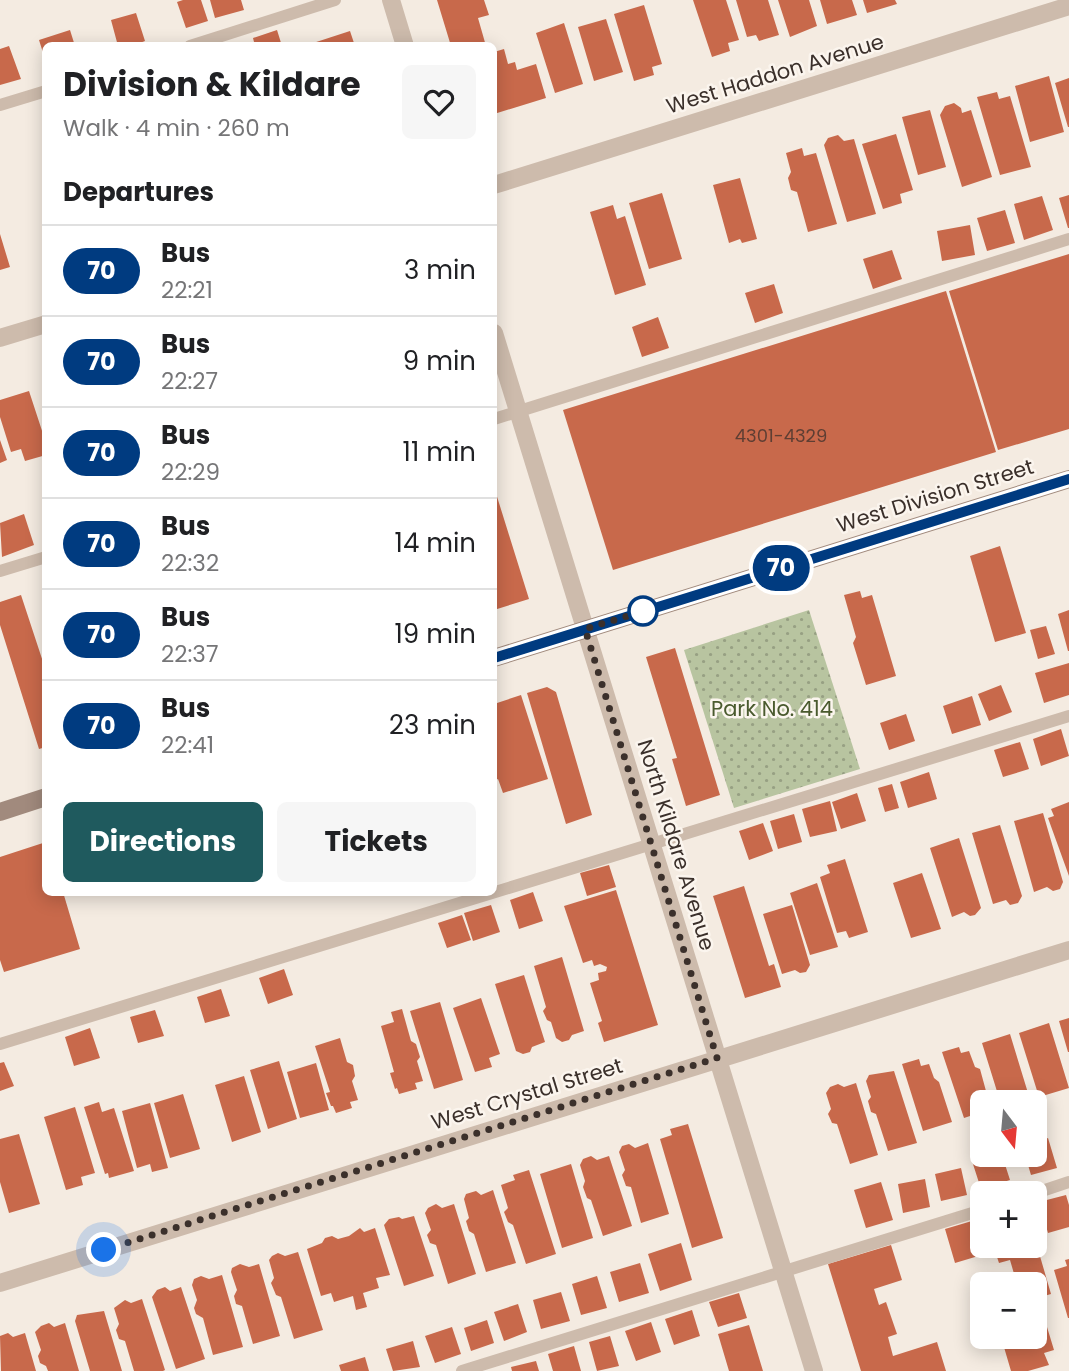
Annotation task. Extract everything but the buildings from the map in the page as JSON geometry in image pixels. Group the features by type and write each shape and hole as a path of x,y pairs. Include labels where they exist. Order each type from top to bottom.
{"main road":[{"name":"West Division Street","path":"497,657 1069,478"},
{"path":"0,812 42,798"}],"street":[{"path":"391,0 404,42"},
{"name":"West Haddon Avenue","path":"497,183 1069,6"},
{"path":"0,338 42,325"},
{"name":"North Kildare Avenue","path":"497,343 814,1371"},
{"name":"West Crystal Street","path":"0,1283 1069,950"}],"lane":[{"path":"203,42 335,0"},
{"path":"0,105 42,92"},
{"path":"497,418 1069,239"},
{"path":"0,572 42,558"},
{"path":"497,892 1069,716"},
{"path":"0,1044 482,896"},
{"path":"1047,1190 1069,1182"},
{"path":"462,1371 970,1214"}],"green space":[{"name":"Park No. 414","path":"809,610 860,769 734,808 684,650"}],"bus line":[{"name":"70","path":"497,657 1069,479"}],"route":[{"path":"104,1250 717,1058 585,629 647,610 643,611"}]}
